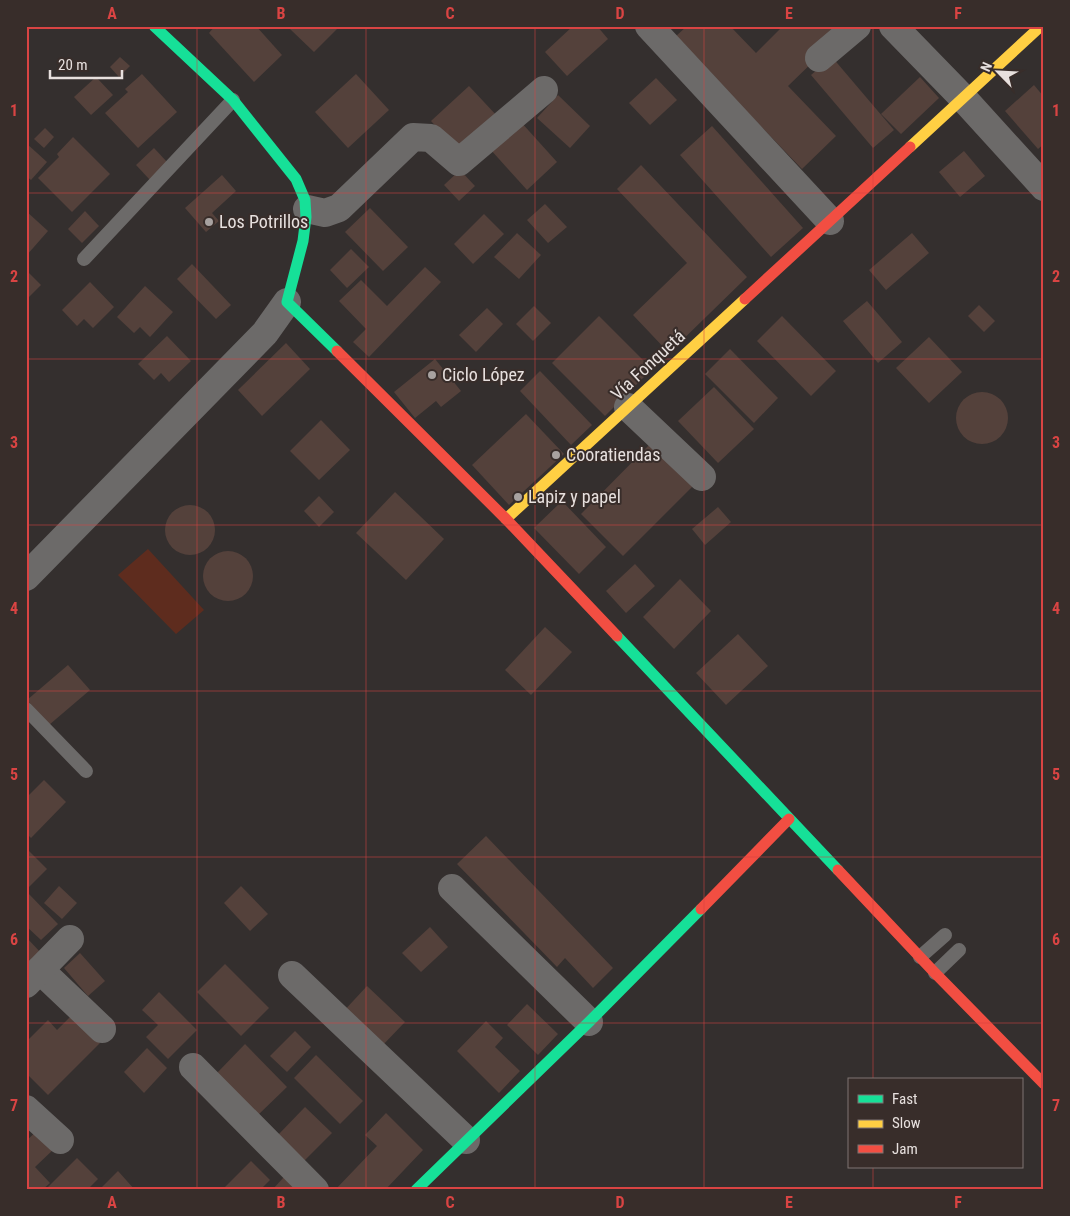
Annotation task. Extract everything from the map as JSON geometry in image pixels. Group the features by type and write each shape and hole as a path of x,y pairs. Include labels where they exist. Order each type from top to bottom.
{"street":[{"path":"26,577 265,333 287,302 299,256 307,209 296,179 233,100 154,26"},
{"path":"649,26 830,221"},
{"path":"819,58 857,26"},
{"path":"893,26 963,98 1044,187"},
{"name":"Vía Fonquetá","path":"506,519 1041,26"},
{"path":"307,209 325,213 338,208 413,137 431,138 458,162 544,90"},
{"path":"287,302 506,519 935,973 1044,1084"},
{"path":"628,407 702,478"},
{"path":"416,1190 589,1022 789,819"},
{"path":"452,888 589,1022"},
{"path":"70,939 33,977 102,1029"},
{"path":"292,975 466,1140"},
{"path":"193,1067 315,1190"},
{"path":"26,1109 60,1140"}],"lane":[{"path":"84,259 233,100"},
{"path":"26,709 86,771"},
{"path":"920,957 945,935"},
{"path":"935,973 959,950"}],"shaded area":[{"path":"148,549 204,610 176,634 118,575"}],"building":[{"path":"215,26 256,26 282,55 254,82 209,33"},
{"path":"293,26 340,26 314,52 290,29"},
{"path":"573,26 597,26 608,39 567,76 545,52"},
{"path":"687,26 730,26 756,53 783,26 850,26 788,86 836,136 802,169 675,37"},
{"path":"120,57 130,66 119,77 110,67"},
{"path":"832,57 894,130 873,148 811,75"},
{"path":"142,74 177,112 138,148 105,113 128,92 125,89"},
{"path":"356,74 389,110 348,148 315,112"},
{"path":"96,77 113,95 91,115 74,97"},
{"path":"920,77 939,98 901,134 881,114"},
{"path":"656,78 677,100 650,125 629,103"},
{"path":"1034,85 1044,97 1044,144 1038,149 1005,111"},
{"path":"469,86 498,117 459,152 431,121"},
{"path":"558,95 590,126 570,148 537,118"},
{"path":"520,121 557,162 527,190 490,149"},
{"path":"712,126 803,228 771,257 680,155"},
{"path":"45,128 54,137 44,148 34,139"},
{"path":"73,137 110,174 72,212 38,178 59,157 57,154"},
{"path":"26,143 47,162 31,180 26,176"},
{"path":"154,148 168,163 150,180 136,165"},
{"path":"964,151 985,176 960,197 939,172"},
{"path":"641,165 747,277 669,353 633,315 687,263 617,189"},
{"path":"460,170 475,186 459,201 444,185"},
{"path":"222,175 236,191 212,213 219,221 206,232 185,208"},
{"path":"545,204 567,227 548,243 527,220"},
{"path":"370,208 408,247 383,271 345,232"},
{"path":"26,211 48,231 26,256"},
{"path":"85,211 99,226 82,243 68,229"},
{"path":"484,214 504,234 473,264 454,244"},
{"path":"517,233 541,255 519,279 494,257"},
{"path":"912,233 929,253 886,290 869,270"},
{"path":"351,249 369,267 347,288 330,270"},
{"path":"192,264 231,305 216,319 177,279"},
{"path":"425,267 441,282 369,357 353,342 366,329 339,301 361,280 387,306"},
{"path":"26,270 41,285 26,300"},
{"path":"90,282 114,307 93,328 84,319 77,326 62,310"},
{"path":"145,286 173,312 150,337 140,327 134,333 117,317"},
{"path":"867,301 902,342 878,363 843,321"},
{"path":"979,305 995,321 984,332 968,316"},
{"path":"534,306 551,323 533,341 516,324"},
{"path":"487,308 503,324 476,352 459,335"},
{"path":"599,316 652,369 605,416 552,363"},
{"path":"782,316 836,371 811,396 757,341"},
{"path":"167,336 191,361 169,382 161,373 154,380 138,364"},
{"path":"929,337 962,372 929,403 896,368"},
{"path":"286,343 310,369 262,416 238,390"},
{"path":"730,349 778,398 754,423 705,374"},
{"name":"Ciclo López","path":"435,359 461,391 441,407 436,401 415,418 394,392"},
{"path":"540,371 592,425 571,445 520,391"},
{"path":"714,387 754,429 718,463 678,421"},
{"path":"977,392 987,392 1001,399 1008,413 1008,423 1001,437 987,444 977,444 967,440 960,433 956,423 956,413 960,403 967,396"},
{"path":"526,414 564,454 509,505 472,465"},
{"path":"321,420 350,450 319,480 290,451"},
{"path":"654,440 697,482 623,556 581,514"},
{"path":"395,492 444,539 406,580 356,533"},
{"path":"319,496 334,512 319,527 304,511"},
{"path":"562,501 606,547 579,574 534,528"},
{"path":"185,505 195,505 208,512 215,525 215,535 208,548 195,555 185,555 176,551 169,544 165,535 165,525 169,516 176,509"},
{"path":"718,507 731,522 705,545 692,529"},
{"path":"223,551 233,551 246,558 253,571 253,581 246,594 233,601 223,601 214,597 207,590 203,581 203,571 207,562 214,555"},
{"path":"635,564 655,586 626,613 606,591"},
{"path":"680,579 711,611 674,649 643,617"},
{"path":"545,627 572,652 531,695 505,670"},
{"path":"738,634 768,666 726,705 696,673"},
{"path":"68,665 90,690 49,725 27,700"},
{"path":"44,780 66,802 31,838 26,833 26,798"},
{"path":"486,836 613,968 593,988 565,958 557,967 457,864"},
{"path":"26,848 47,869 26,890"},
{"path":"59,886 77,903 62,919 44,903"},
{"path":"241,886 268,914 250,931 224,903"},
{"path":"26,891 58,924 41,940 26,926"},
{"path":"430,927 448,947 421,972 402,953"},
{"path":"26,937 42,954 26,969"},
{"path":"80,953 105,981 88,996 64,968"},
{"path":"225,964 269,1008 241,1036 197,992"},
{"path":"367,986 405,1022 380,1048 342,1013"},
{"path":"159,992 197,1030 168,1059 146,1037 158,1025 142,1010"},
{"path":"527,1004 558,1034 538,1055 507,1025"},
{"path":"72,1015 100,1043 48,1095 26,1073 26,1042 48,1020 57,1030"},
{"path":"486,1021 503,1038 495,1047 520,1071 499,1093 457,1051"},
{"path":"295,1031 311,1047 287,1072 270,1056"},
{"path":"245,1044 287,1087 257,1116 216,1074"},
{"path":"147,1048 167,1068 144,1093 124,1072"},
{"path":"316,1055 363,1101 340,1124 294,1078"},
{"path":"305,1107 332,1133 303,1162 277,1136"},
{"path":"386,1113 423,1150 385,1190 335,1190 377,1146 365,1135"},
{"path":"38,1130 55,1148 35,1167 50,1183 42,1190 26,1190 26,1141"},
{"path":"77,1158 98,1179 87,1190 45,1190"},
{"path":"251,1161 270,1180 260,1190 222,1190"},
{"path":"118,1171 135,1190 99,1190"},
{"path":"284,1177 297,1190 272,1190"}],"traffic: fast":[{"path":"154,26 233,100 296,179 305,200 306,217 303,241 287,302 337,351"},
{"path":"617,636 838,870"},
{"path":"416,1190 589,1022 701,909"}],"traffic: slow":[{"path":"910,147 1041,26"},
{"path":"506,519 745,299"}],"traffic: jam":[{"path":"745,299 910,147"},
{"path":"337,351 506,519 617,636"},
{"path":"701,909 789,819"},
{"path":"838,870 935,973 1044,1084"}],"place":[{"name":"Los Potrillos","path":"209,222"},
{"name":"Ciclo López","path":"432,375"},
{"name":"Cooratiendas","path":"556,455"},
{"name":"Lapiz y papel","path":"518,497"}]}
